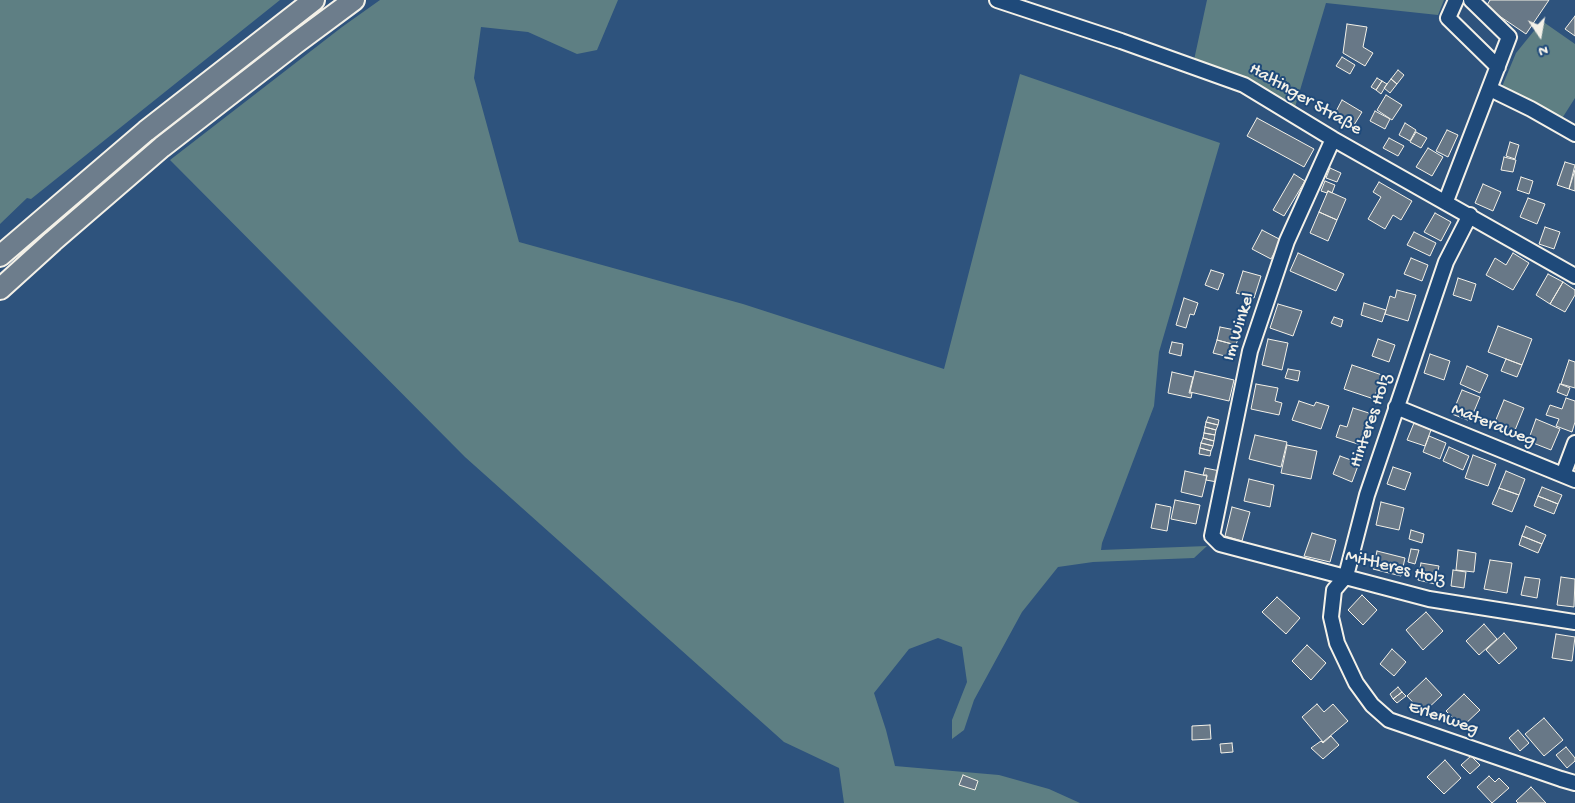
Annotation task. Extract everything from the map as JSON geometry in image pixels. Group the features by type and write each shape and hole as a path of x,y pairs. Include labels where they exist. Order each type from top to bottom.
{"highway":[{"path":"0,256 146,130 314,0"},
{"path":"0,290 53,241 162,147 296,42 354,0"}],"street":[{"name":"Haltinger Straße","path":"997,0 1244,85 1575,276"},
{"path":"1456,0 1448,18 1498,67"},
{"path":"1446,202 1509,37 1471,0"},
{"path":"1490,88 1575,134"},
{"name":"Im Winkel","path":"1212,536 1250,350 1287,241 1333,138"},
{"name":"Hinteres Holz","path":"1337,643 1330,617 1334,590 1346,576 1367,495 1446,262 1470,215"},
{"name":"Materaweg","path":"1396,407 1569,478"},
{"path":"1569,478 1575,442"},
{"name":"Mittleres Holz","path":"1212,536 1220,544 1429,599 1575,622"},
{"name":"Erlenweg","path":"1337,643 1356,683 1372,705 1389,720 1575,783"}],"green space":[{"path":"0,0 280,0 31,199 27,198 0,224"},
{"path":"380,0 618,0 597,50 577,54 528,32 481,27 474,78 519,242 743,304 944,369 1020,74 1220,143 1159,352 1154,406 1101,550 1207,546 1194,558 1093,562 1058,567 1022,612 974,700 964,730 952,739 952,720 967,682 962,647 938,638 909,649 874,693 895,766 999,775 1049,789 1080,803 844,803 839,768 784,742 465,457 170,160 342,27"},
{"path":"1207,0 1444,0 1438,15 1326,3 1295,107 1249,82 1194,60"},
{"path":"1542,21 1575,44 1575,98 1561,120 1501,89 1516,53"}],"building":[{"path":"1490,0 1549,0 1526,34 1486,7"},
{"path":"1575,16 1575,36 1565,29"},
{"path":"1347,24 1367,27 1363,47 1373,53 1365,66 1343,53"},
{"path":"1342,57 1355,65 1350,74 1336,66"},
{"path":"1398,70 1404,75 1397,84 1391,79"},
{"path":"1377,78 1382,81 1376,90 1371,87"},
{"path":"1391,79 1397,84 1390,93 1384,88"},
{"path":"1382,81 1387,84 1381,94 1376,90"},
{"path":"1386,95 1402,105 1392,120 1377,110"},
{"path":"1342,100 1362,112 1351,130 1332,119"},
{"path":"1375,111 1390,119 1385,129 1370,121"},
{"path":"1257,118 1314,149 1304,167 1247,136"},
{"path":"1405,123 1416,130 1410,141 1399,135"},
{"path":"1447,130 1458,135 1448,157 1436,151"},
{"path":"1416,132 1427,138 1421,148 1410,142"},
{"path":"1389,138 1404,146 1398,156 1383,148"},
{"path":"1510,142 1519,145 1515,159 1506,156"},
{"path":"1428,148 1443,157 1432,176 1416,167"},
{"path":"1504,157 1516,160 1513,172 1501,170"},
{"path":"1565,162 1575,165 1569,189 1557,185"},
{"path":"1330,168 1341,173 1337,182 1326,178"},
{"path":"1575,170 1575,191 1569,189"},
{"path":"1294,174 1305,181 1284,216 1273,210"},
{"path":"1521,177 1533,181 1529,194 1517,190"},
{"path":"1325,181 1335,185 1332,193 1321,191"},
{"path":"1379,182 1412,201 1401,220 1393,215 1385,229 1368,219 1381,197 1373,192"},
{"path":"1483,184 1501,192 1493,211 1475,203"},
{"path":"1328,191 1346,199 1337,220 1319,212"},
{"path":"1528,198 1545,204 1537,224 1520,217"},
{"path":"1319,212 1337,220 1328,241 1310,233"},
{"path":"1435,213 1451,222 1441,241 1424,232"},
{"path":"1545,227 1560,232 1554,249 1539,244"},
{"path":"1262,230 1281,240 1271,259 1252,249"},
{"path":"1414,232 1436,243 1430,256 1407,245"},
{"path":"1298,253 1344,274 1336,291 1290,271"},
{"path":"1513,253 1529,263 1513,290 1486,275 1495,258 1506,265"},
{"path":"1411,258 1428,265 1422,281 1404,274"},
{"path":"1211,270 1224,274 1218,290 1205,285"},
{"path":"1243,271 1261,276 1254,298 1236,293"},
{"path":"1548,274 1563,282 1550,304 1536,295"},
{"path":"1458,278 1476,284 1471,301 1453,295"},
{"path":"1563,282 1575,290 1575,295 1565,312 1550,304"},
{"path":"1397,290 1416,295 1408,321 1385,314 1390,296 1395,298"},
{"path":"1184,298 1198,303 1194,315 1190,314 1186,328 1176,325"},
{"path":"1364,303 1386,310 1382,322 1361,315"},
{"path":"1278,304 1302,311 1293,336 1270,328"},
{"path":"1334,317 1343,320 1341,327 1331,323"},
{"path":"1498,326 1532,339 1522,365 1488,352"},
{"path":"1220,327 1240,331 1236,345 1217,340"},
{"path":"1268,339 1288,343 1282,370 1262,365"},
{"path":"1378,339 1395,345 1389,362 1372,356"},
{"path":"1217,340 1236,345 1233,358 1213,353"},
{"path":"1172,342 1183,344 1181,356 1169,353"},
{"path":"1430,354 1450,361 1444,380 1424,373"},
{"path":"1506,359 1522,365 1517,377 1501,371"},
{"path":"1569,360 1575,362 1575,388 1561,384"},
{"path":"1352,365 1382,375 1374,399 1344,389"},
{"path":"1467,366 1488,375 1480,393 1460,384"},
{"path":"1288,369 1300,371 1298,381 1285,378"},
{"path":"1195,371 1234,380 1229,401 1190,392"},
{"path":"1172,372 1193,377 1189,393 1192,393 1191,398 1168,393"},
{"path":"1256,384 1278,388 1275,401 1282,403 1279,415 1251,409"},
{"path":"1560,384 1570,388 1567,396 1557,392"},
{"path":"1462,390 1480,397 1470,421 1452,414"},
{"path":"1566,398 1575,401 1575,422 1572,432 1556,426 1559,419 1546,415 1550,405 1562,409"},
{"path":"1504,400 1524,408 1513,435 1493,427"},
{"path":"1299,401 1314,406 1316,402 1329,406 1321,429 1292,420"},
{"path":"1353,408 1372,414 1364,446 1336,437 1340,425 1347,427"},
{"path":"1208,417 1219,420 1218,425 1206,422"},
{"path":"1536,419 1560,429 1551,450 1528,441"},
{"path":"1206,422 1218,425 1216,430 1205,427"},
{"path":"1414,423 1431,430 1425,446 1407,440"},
{"path":"1205,427 1216,430 1215,435 1204,433"},
{"path":"1204,433 1215,435 1214,441 1203,438"},
{"path":"1255,435 1287,442 1281,467 1249,459"},
{"path":"1429,436 1446,443 1440,459 1423,452"},
{"path":"1203,438 1214,441 1213,446 1201,443"},
{"path":"1201,443 1213,446 1211,451 1200,448"},
{"path":"1287,445 1317,451 1311,479 1281,473"},
{"path":"1449,447 1469,456 1463,470 1443,461"},
{"path":"1200,448 1211,451 1210,456 1199,454"},
{"path":"1473,455 1496,464 1488,486 1465,478"},
{"path":"1340,456 1359,463 1352,482 1333,474"},
{"path":"1393,467 1411,473 1405,490 1387,484"},
{"path":"1205,468 1220,471 1217,482 1206,480 1207,475 1203,475"},
{"path":"1185,471 1207,476 1202,497 1181,492"},
{"path":"1506,471 1525,479 1519,495 1499,488"},
{"path":"1249,479 1274,485 1270,507 1244,501"},
{"path":"1542,487 1562,495 1558,504 1538,496"},
{"path":"1499,488 1519,495 1512,512 1492,504"},
{"path":"1538,496 1558,504 1554,514 1534,506"},
{"path":"1175,500 1200,505 1196,524 1171,519"},
{"path":"1381,502 1404,508 1399,530 1376,525"},
{"path":"1156,504 1171,507 1167,531 1151,528"},
{"path":"1232,507 1250,512 1242,541 1225,536"},
{"path":"1526,526 1546,535 1542,544 1522,536"},
{"path":"1411,530 1424,534 1422,543 1409,539"},
{"path":"1312,533 1336,540 1330,562 1304,556"},
{"path":"1522,536 1542,544 1538,553 1519,545"},
{"path":"1411,549 1419,550 1415,564 1408,562"},
{"path":"1458,550 1476,553 1474,572 1456,570"},
{"path":"1377,551 1405,558 1401,576 1373,569"},
{"path":"1490,560 1512,563 1507,593 1484,589"},
{"path":"1421,563 1439,566 1435,584 1418,580"},
{"path":"1453,570 1466,572 1464,588 1451,586"},
{"path":"1525,577 1540,579 1537,598 1521,595"},
{"path":"1561,577 1575,579 1574,607 1557,605"},
{"path":"1362,595 1377,610 1363,625 1348,610"},
{"path":"1277,597 1300,618 1286,634 1262,612"},
{"path":"1426,612 1443,631 1423,650 1406,630"},
{"path":"1484,624 1497,639 1479,655 1466,641"},
{"path":"1504,633 1517,648 1499,664 1486,650"},
{"path":"1556,634 1575,637 1572,661 1552,658"},
{"path":"1307,645 1326,663 1311,680 1292,661"},
{"path":"1392,649 1406,662 1394,676 1380,664"},
{"path":"1426,678 1442,695 1423,713 1407,696"},
{"path":"1398,687 1402,692 1393,699 1390,694"},
{"path":"1402,692 1406,696 1397,703 1393,699"},
{"path":"1464,694 1480,710 1462,727 1446,711"},
{"path":"1317,704 1324,712 1333,704 1348,721 1323,742 1302,717"},
{"path":"1544,718 1563,740 1544,756 1525,734"},
{"path":"1210,725 1211,739 1192,740 1192,726"},
{"path":"1518,730 1529,743 1520,751 1509,738"},
{"path":"1331,736 1339,745 1323,759 1311,748 1321,741 1323,743"},
{"path":"1232,743 1233,752 1221,753 1220,744"},
{"path":"1566,747 1575,758 1575,761 1567,768 1556,755"},
{"path":"1471,756 1480,765 1470,774 1461,765"},
{"path":"1445,760 1461,778 1444,794 1427,777"},
{"path":"963,775 978,781 975,790 959,785"},
{"path":"1489,776 1495,782 1499,778 1509,788 1492,803 1477,787"},
{"path":"1531,787 1546,803 1518,803 1516,801"}]}
